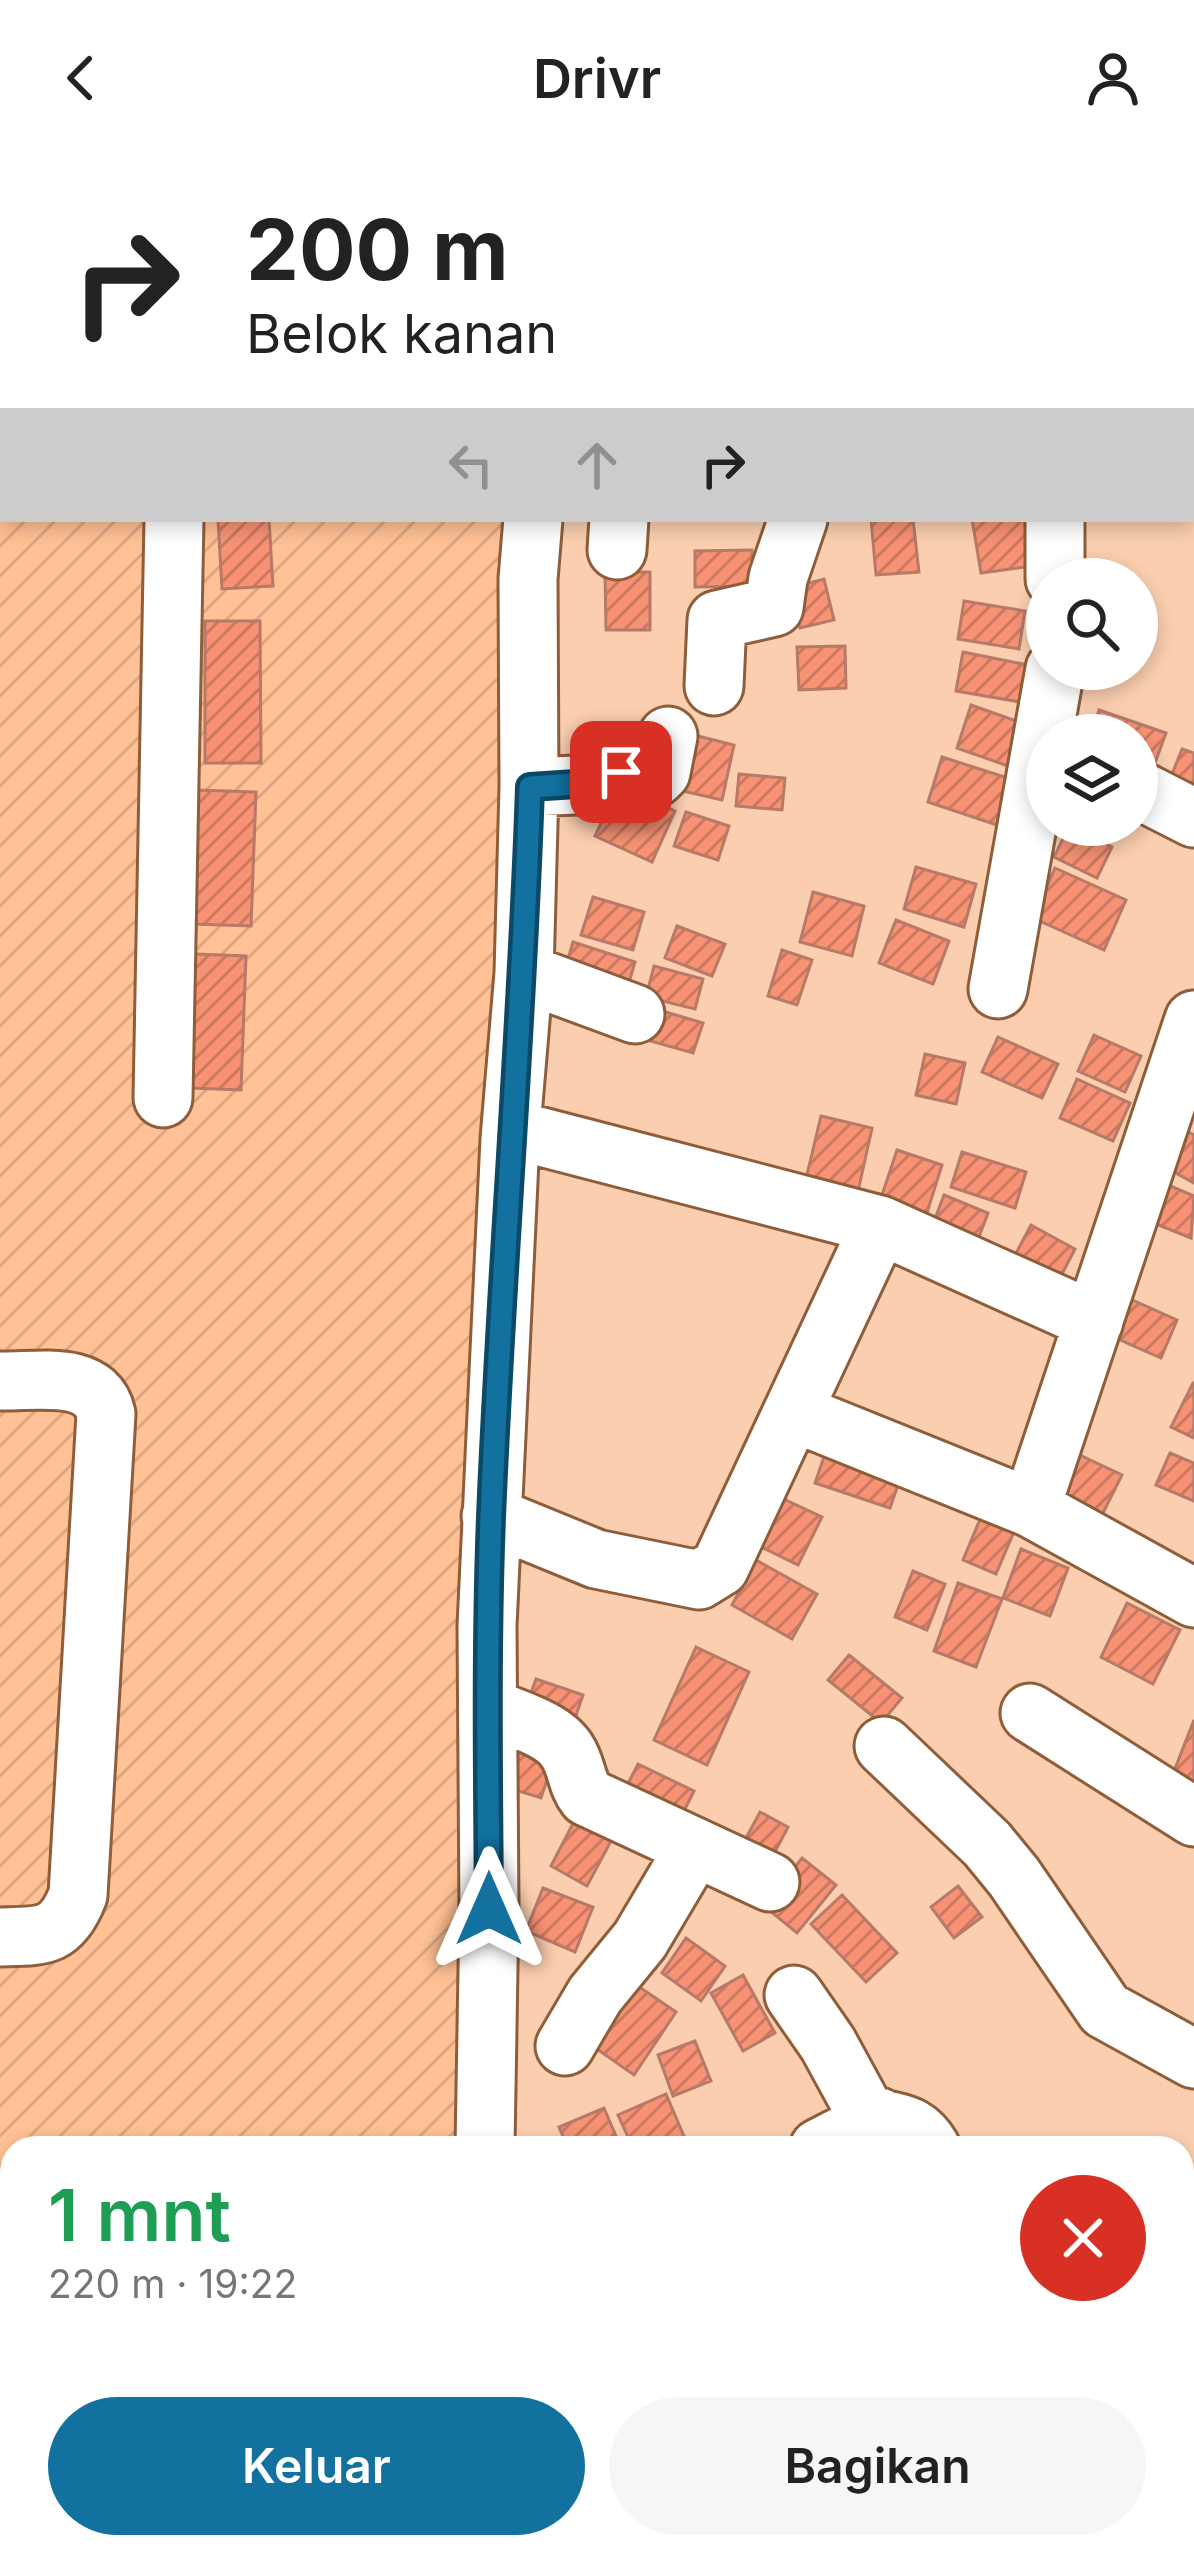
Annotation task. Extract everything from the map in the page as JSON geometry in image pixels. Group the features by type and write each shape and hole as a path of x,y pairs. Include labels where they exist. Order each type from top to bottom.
{"street":[{"path":"163,1098 174,522"},
{"path":"485,2136 491,1516 524,973 532,522"},
{"path":"714,686 717,620 774,607 778,578 797,522"},
{"path":"1055,522 1055,558"},
{"path":"998,989 1051,690"},
{"path":"530,787 576,784 611,772 656,777 668,736"},
{"path":"1158,800 1194,818"},
{"path":"524,973 635,1014"},
{"path":"1031,1508 1194,1020"},
{"path":"512,1129 880,1225 1094,1322"},
{"path":"491,1516 596,1559 699,1580 720,1567 880,1225"},
{"path":"0,1381 82,1383 103,1400 106,1414 78,1895 59,1928 39,1936 0,1937"},
{"path":"795,1413 1031,1508 1193,1595"},
{"path":"488,1707 554,1737 572,1758 575,1777 587,1798 770,1882"},
{"path":"1030,1713 1194,1817"},
{"path":"884,1746 1014,1877 1105,2010 1194,2060"},
{"path":"565,2046 595,1995 640,1940 694,1849"},
{"path":"794,1995 836,2056 864,2110 914,2127 921,2136"},
{"path":"842,2136 879,2117"}],"shaded area":[{"path":"0,522 533,522 478,2136 0,2136"}],"building":[{"path":"218,522 269,522 273,586 222,589"},
{"path":"871,522 913,522 919,572 876,575"},
{"path":"972,522 1025,522 1031,558 1026,558 1026,567 981,573"},
{"path":"752,550 753,586 695,587 695,551"},
{"path":"605,572 650,572 650,630 606,630"},
{"path":"824,579 834,620 800,628 790,588"},
{"path":"964,601 1025,611 1019,649 958,639"},
{"path":"205,621 260,621 261,763 205,763"},
{"path":"845,646 846,688 799,690 797,647"},
{"path":"963,652 1026,665 1026,703 956,691"},
{"path":"971,705 1022,723 1008,766 957,748"},
{"path":"1158,730 1166,733 1158,755"},
{"path":"686,733 734,745 722,800 674,789"},
{"path":"1182,749 1194,753 1194,813 1162,799"},
{"path":"942,757 1011,779 997,825 928,802"},
{"path":"739,774 785,778 782,810 736,806"},
{"path":"619,785 675,811 652,862 595,836"},
{"path":"196,790 256,792 251,926 191,924"},
{"path":"686,812 729,826 718,860 674,846"},
{"path":"1059,846 1112,847 1097,878 1054,857"},
{"path":"916,867 976,884 964,927 904,909"},
{"path":"1055,868 1126,900 1104,950 1033,918"},
{"path":"813,892 864,906 852,956 800,942"},
{"path":"593,897 644,912 633,950 581,935"},
{"path":"896,920 949,941 933,984 879,963"},
{"path":"677,926 725,944 712,976 665,958"},
{"path":"573,942 635,962 623,1003 561,983"},
{"path":"782,950 812,960 797,1005 768,996"},
{"path":"195,954 246,956 241,1090 190,1088"},
{"path":"654,966 703,979 695,1009 646,997"},
{"path":"649,1007 703,1023 693,1053 640,1038"},
{"path":"1094,1035 1141,1056 1125,1092 1078,1071"},
{"path":"998,1037 1058,1064 1042,1098 982,1072"},
{"path":"925,1054 965,1063 956,1104 916,1095"},
{"path":"1077,1079 1130,1103 1113,1141 1060,1118"},
{"path":"821,1116 872,1128 857,1196 805,1183"},
{"path":"1180,1128 1194,1135 1194,1183 1161,1165"},
{"path":"897,1150 942,1165 924,1222 878,1207"},
{"path":"962,1152 1026,1172 1015,1208 951,1187"},
{"path":"1156,1180 1194,1196 1191,1238 1141,1218"},
{"path":"944,1195 988,1213 974,1250 930,1232"},
{"path":"1031,1225 1075,1249 1052,1293 1007,1270"},
{"path":"1128,1298 1177,1320 1161,1358 1111,1336"},
{"path":"1194,1383 1194,1438 1171,1427"},
{"path":"828,1445 903,1470 890,1508 815,1483"},
{"path":"1065,1448 1122,1475 1099,1521 1043,1495"},
{"path":"1170,1453 1194,1463 1194,1501 1156,1485"},
{"path":"773,1494 822,1517 798,1565 751,1542"},
{"path":"988,1500 1021,1515 996,1574 963,1560"},
{"path":"1021,1549 1068,1568 1050,1616 1003,1598"},
{"path":"756,1560 817,1594 792,1639 732,1605"},
{"path":"913,1571 945,1584 927,1630 895,1617"},
{"path":"958,1583 1002,1599 976,1667 934,1651"},
{"path":"1127,1603 1180,1630 1153,1684 1101,1657"},
{"path":"696,1647 749,1672 707,1765 654,1740"},
{"path":"849,1655 902,1698 881,1723 828,1680"},
{"path":"536,1679 583,1695 571,1730 524,1713"},
{"path":"1194,1720 1194,1788 1171,1779"},
{"path":"516,1735 557,1749 541,1798 499,1785"},
{"path":"638,1764 694,1791 678,1823 622,1795"},
{"path":"582,1806 619,1826 587,1886 551,1866"},
{"path":"760,1812 788,1827 768,1865 740,1849"},
{"path":"802,1858 836,1885 797,1933 764,1906"},
{"path":"958,1886 982,1917 954,1938 931,1907"},
{"path":"543,1888 593,1907 575,1952 526,1931"},
{"path":"842,1895 897,1953 866,1982 811,1924"},
{"path":"686,1938 725,1966 701,2001 662,1973"},
{"path":"743,1975 775,2033 743,2051 711,1993"},
{"path":"629,1980 676,2012 634,2075 587,2042"},
{"path":"695,2041 711,2081 673,2096 658,2055"},
{"path":"666,2094 684,2136 628,2136 618,2115"},
{"path":"604,2108 616,2136 563,2136 559,2127"}],"route":[{"path":"489,1909 491,1516 510,1139 524,973 530,787 576,784 621,772"}]}
